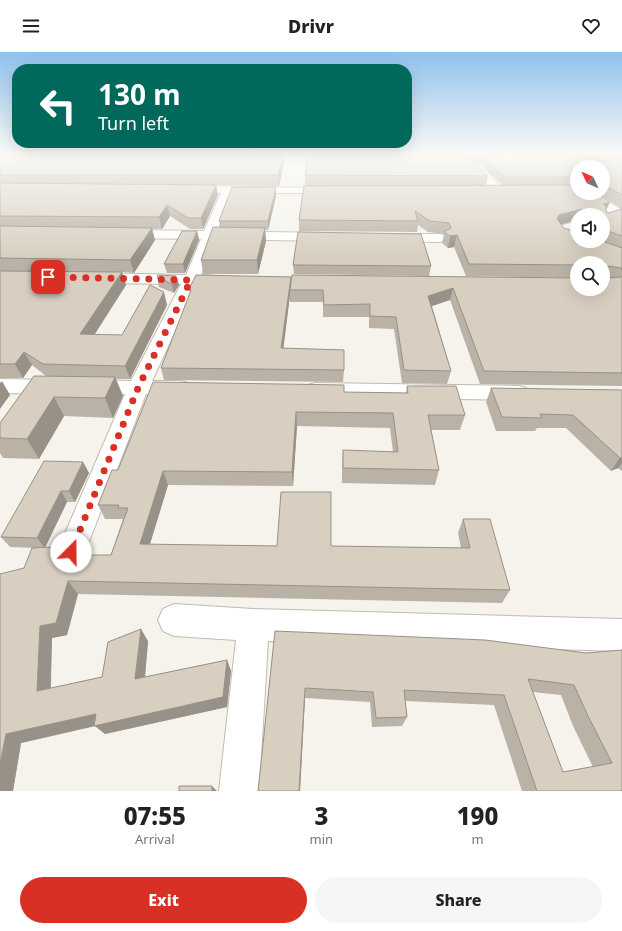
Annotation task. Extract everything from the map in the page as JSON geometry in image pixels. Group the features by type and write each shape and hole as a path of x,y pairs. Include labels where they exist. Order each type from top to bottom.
{"street":[{"path":"483,192 503,192 498,187"},
{"path":"173,189 343,190"},
{"path":"71,552 138,388 191,280 228,189"},
{"path":"598,200 610,208"},
{"path":"610,208 619,214 610,216"},
{"path":"570,227 561,230 570,236"},
{"path":"108,234 336,237"},
{"path":"376,237 440,238"},
{"path":"80,278 239,280"},
{"path":"0,386 202,389"},
{"path":"297,390 535,394"},
{"path":"174,620 253,625 622,634"},
{"path":"239,791 253,625"}],"building":[{"path":"0,187 215,187 201,218 188,218 167,205 159,217 0,216"},
{"path":"232,187 276,187 268,221 219,221"},
{"path":"304,187 570,187 570,200 607,200 610,202 603,204 606,208 570,208 570,212 559,215 557,219 564,228 570,230 570,248 610,248 610,244 622,248 622,270 621,268 610,266 610,256 570,256 570,265 469,264 457,235 450,236 444,232 451,228 449,223 430,221 415,211 418,221 299,220"},
{"path":"610,187 622,187 622,195 610,188"},
{"path":"622,209 622,236 610,232 610,212"},
{"path":"0,226 152,228 130,260 0,258"},
{"path":"213,227 265,228 257,260 201,260"},
{"path":"182,231 197,231 183,264 164,264"},
{"path":"298,232 421,234 431,266 293,265"},
{"path":"0,271 122,272 80,334 122,335 150,285 164,292 125,366 43,364 24,352 15,364 0,364"},
{"path":"158,275 176,276 172,284 157,277"},
{"path":"196,275 291,277 281,348 344,350 344,370 161,368 191,290 189,289"},
{"path":"292,275 570,278 570,296 610,296 610,278 622,276 622,373 484,371 453,288 428,296 451,371 404,370 396,317 370,316 370,304 324,305 323,290 290,290"},
{"path":"34,376 115,377 105,398 54,397 27,439 0,438 0,423"},
{"path":"153,382 344,385 344,392 408,393 407,386 456,386 465,415 428,415 439,470 343,468 343,450 398,452 393,413 296,412 292,472 163,471 140,544 277,546 281,492 331,492 331,546 470,548 463,519 490,519 510,590 68,581 56,623 40,626 37,691 102,677 108,642 141,629 135,679 227,660 223,697 94,726 96,714 6,734 0,764 0,574 24,568 32,548 49,547 62,553 72,549 74,545 79,545 76,555 111,555 128,508 118,508 119,505 98,505 112,470 118,470"},
{"path":"491,388 622,390 622,457 620,458 573,415 540,414 542,418 502,417"},
{"path":"44,461 83,462 69,491 61,491 37,538 1,537"},
{"path":"275,631 485,640 586,653 622,650 622,791 537,791 504,695 404,690 407,717 376,718 373,692 305,688 299,791 258,791","holes":["528,679 574,685 612,763 563,772"]},
{"path":"179,786 212,786 212,791 179,791"}],"route":[{"path":"48,277 191,280 138,388 71,552"}]}
